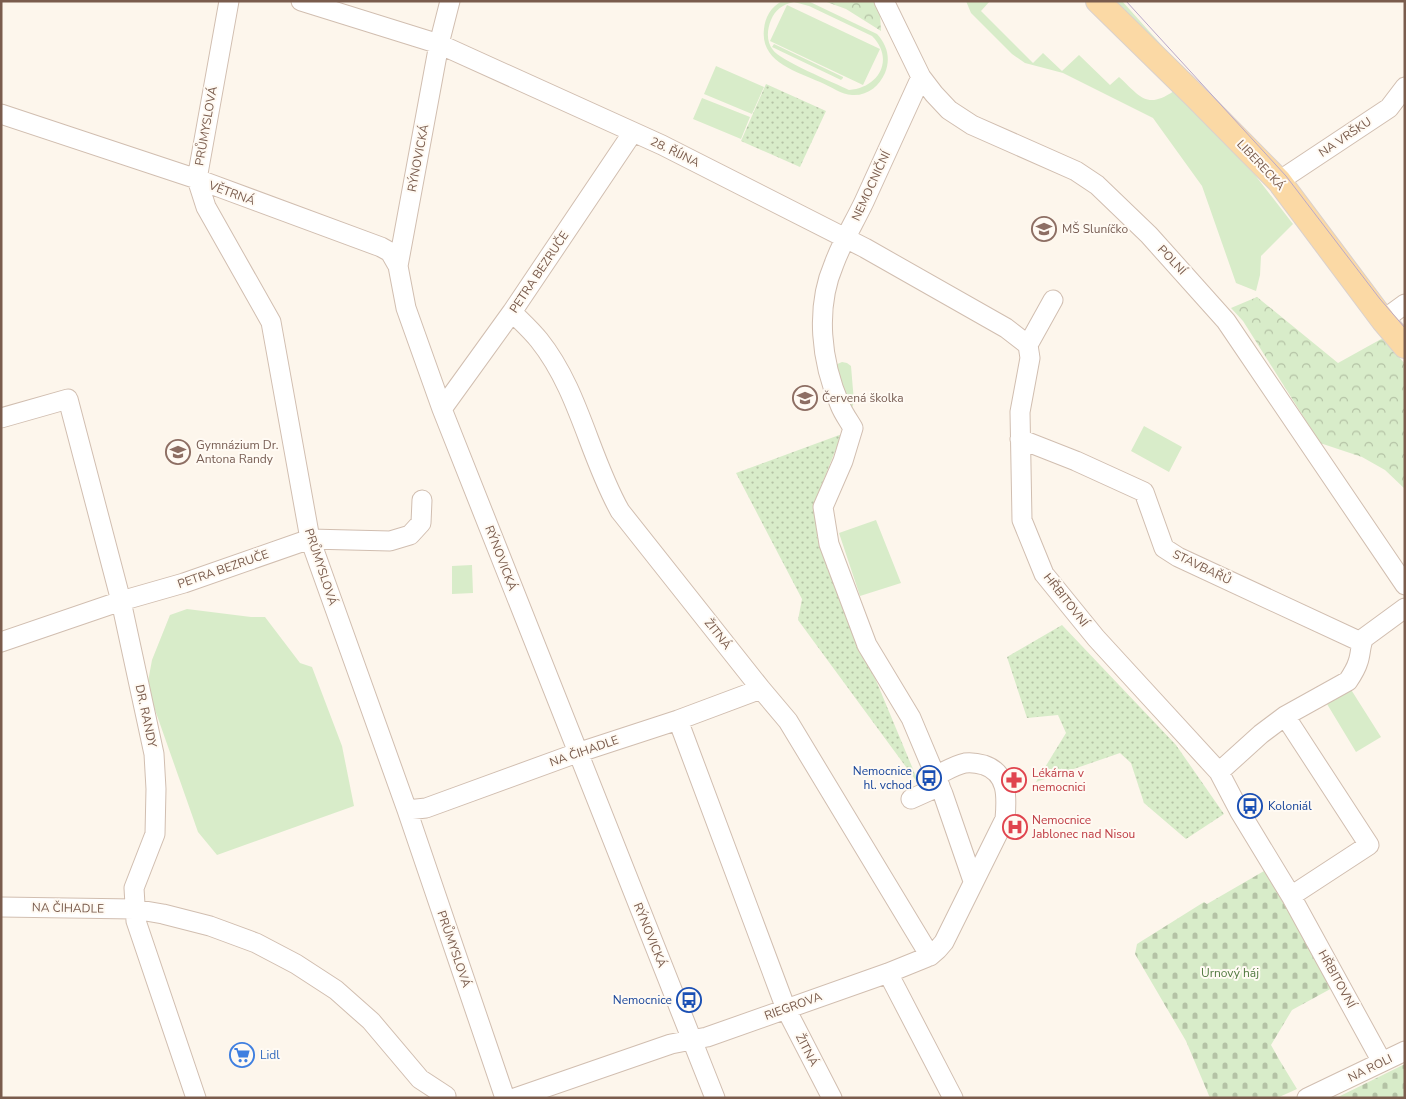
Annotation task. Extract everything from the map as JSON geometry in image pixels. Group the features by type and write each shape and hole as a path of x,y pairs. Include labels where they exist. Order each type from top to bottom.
{"main road":[{"name":"LIBERECKÁ","path":"1098,1 1278,181 1383,320 1405,346"}],"street":[{"name":"PRŮMYSLOVÁ","path":"229,1 197,180 206,207 271,322 298,450 310,538 407,810 505,1098"},
{"name":"28. ŘÍJNA","path":"301,1 439,44 662,145 846,238 1006,328 1028,345"},
{"name":"RÝNOVICKÁ","path":"450,1 439,44 398,266 406,308 442,410 715,1098"},
{"name":"POLNÍ","path":"884,1 921,77 949,110 972,125 1076,171 1096,185 1149,235 1207,298 1226,321 1405,585"},
{"name":"NEMOCNIČNÍ","path":"921,77 833,265 825,296 822,320 829,374 840,406 853,428 843,461 823,507 829,544 867,645 911,718 937,781 973,881"},
{"name":"NA VRŠKU","path":"1278,181 1389,108 1405,87"},
{"name":"VĚTRNÁ","path":"1,114 197,180 381,247 390,252 398,266"},
{"name":"PETRA BEZRUČE","path":"442,410 512,312 633,132"},
{"path":"822,320 828,313 833,292 835,272 833,265"},
{"path":"1028,345 1053,300"},
{"path":"1383,320 1405,304"},
{"name":"ŽITNÁ","path":"512,312 539,340 559,371 573,399 620,511 788,721 930,956"},
{"name":"HŘBITOVNÍ","path":"1028,345 1030,358 1020,412 1022,520 1044,574 1096,638 1219,772 1240,812 1291,896 1382,1062"},
{"name":"DR. RANDY","path":"1,418 68,399 121,601 154,754 156,789 154,834 134,888 136,921 196,1098"},
{"name":"STAVBAŘŮ","path":"1020,439 1076,461 1144,492 1164,548 1178,558 1362,642"},
{"name":"PETRA BEZRUČE","path":"1,642 121,601 184,583 310,538 390,541 410,535 421,523 422,500"},
{"path":"1219,772 1254,740 1285,716 1348,681 1358,662 1362,642 1371,632 1405,608"},
{"name":"NA ČIHADLE","path":"407,810 426,808 577,753 678,720 760,688"},
{"path":"1285,716 1369,845 1291,896"},
{"name":"ŽITNÁ","path":"678,720 786,1009 832,1098"},
{"name":"RIEGROVA","path":"515,1098 671,1044 707,1037 888,973 930,956 944,942 955,916 1005,819 1007,802 1001,776 993,768 976,762 963,763 911,799"},
{"path":"952,891 955,916"},
{"name":"NA ČIHADLE","path":"1,907 134,909 163,914 230,932 256,943 296,964 336,990 371,1021 421,1088 446,1097"},
{"path":"888,973 953,1098"},
{"name":"NA ROLI","path":"1307,1098 1405,1051"}],"green space":[{"path":"782,1 808,1 877,34 886,47 888,57 887,67 880,82 868,92 848,95 781,64 768,50 764,40 766,20 769,13","holes":["794,2 809,6 872,36 879,45 883,63 876,78 860,88 849,90 796,65 773,50 769,43 768,32 771,20 777,10 786,4"]},
{"path":"824,1 875,1 880,13 881,31 846,9"},
{"path":"966,1 990,1 981,11 1033,63 1043,53 1062,71 1079,55 1110,85 1119,77 1138,95 1144,98 1157,100 1174,91 1255,175 1293,224 1261,256 1260,275 1256,291 1236,283 1202,186 1153,118 1063,73 1025,63 1012,54 971,13"},
{"path":"1112,1 1122,1 1174,59"},
{"path":"787,5 880,49 863,85 770,41"},
{"path":"774,44 843,78 841,80 772,47"},
{"path":"716,66 764,87 752,114 704,94"},
{"path":"766,84 826,111 800,167 741,141"},
{"path":"702,98 750,117 741,139 693,119"},
{"path":"1257,297 1338,363 1383,338 1405,364 1405,489 1385,470 1362,457 1320,443 1243,321 1231,308"},
{"path":"842,362 851,366 854,402 852,408 849,408 835,365"},
{"path":"1144,426 1182,447 1169,472 1131,451"},
{"path":"842,434 816,499 818,541 920,786 798,620 802,599 736,473"},
{"path":"876,520 901,583 860,596 839,533"},
{"path":"472,565 473,593 452,594 452,566"},
{"path":"187,609 265,617 300,663 312,667 342,746 354,806 217,855 198,832 147,687 152,660 170,615"},
{"path":"1062,625 1176,745 1224,814 1186,839 1144,803 1131,763 1120,753 1036,782 1066,733 1058,715 1027,718 1007,657"},
{"path":"1350,688 1381,737 1356,752 1327,704"},
{"name":"Urnový háj","path":"1264,871 1334,987 1292,1010 1271,1045 1297,1089 1277,1098 1210,1098 1186,1041 1135,954 1137,944 1204,902 1207,904"},
{"path":"1405,1064 1405,1098 1336,1098"}],"tram line":[{"path":"1126,1 1286,176 1380,299 1405,328"}],"place":[{"name":"MŠ Sluníčko","path":"1044,229"},
{"name":"Červená školka","path":"805,398"},
{"name":"Gymnázium Dr. Antona Randy","path":"178,452"},
{"name":"Nemocnice hl. vchod","path":"929,778"},
{"name":"Lékárna v nemocnici","path":"1014,780"},
{"name":"Koloniál","path":"1250,806"},
{"name":"Nemocnice Jablonec nad Nisou","path":"1015,827"},
{"name":"Nemocnice","path":"689,1000"},
{"name":"Lidl","path":"242,1055"}]}
